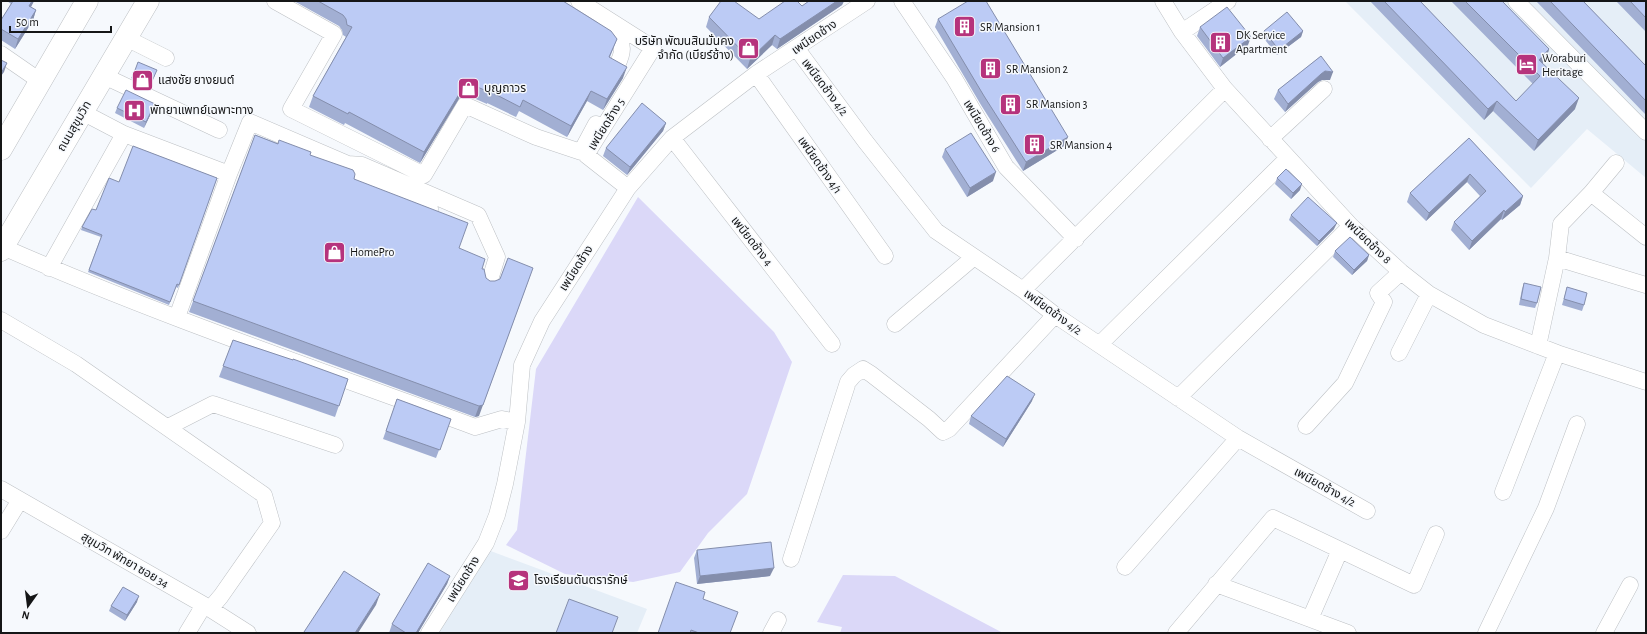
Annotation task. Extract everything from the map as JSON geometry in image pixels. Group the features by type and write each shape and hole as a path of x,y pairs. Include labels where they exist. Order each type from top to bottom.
{"highway":[{"path":"1,149 87,1"},
{"name":"ถนนสุขุมวิท","path":"2,249 148,1"}],"street":[{"path":"275,1 334,34 291,110 424,175 465,105 536,137 581,152 596,124"},
{"name":"เพนียดช้าง 6","path":"902,1 954,78 1006,167 1076,238"},
{"name":"เพนียดช้าง 8","path":"1163,1 1182,32 1225,89 1351,226 1401,272 1429,294 1472,320 1557,353 1646,382"},
{"path":"1182,32 1228,1"},
{"path":"1516,1 1646,132"},
{"name":"เพนียดช้าง","path":"429,633 486,543 497,515 505,484 517,422 522,365 542,321 628,188 672,138 756,74 797,49 864,2"},
{"path":"573,3 618,38 623,50 617,65"},
{"name":"เพนียดช้าง 5","path":"573,3 653,48 586,155 628,188"},
{"path":"126,38 166,58"},
{"name":"เพนียดช้าง 4/2","path":"797,49 865,141 936,231 973,258 1023,290 1054,315 1100,344 1238,438 1367,511"},
{"path":"1,54 40,81"},
{"name":"เพนียดช้าง 4/1","path":"756,74 885,256"},
{"path":"104,76 219,130"},
{"path":"1023,290 1225,89"},
{"path":"1270,139 1324,89"},
{"path":"82,112 124,134 230,174"},
{"path":"177,317 250,122 348,164 362,165 478,215 497,257 489,283"},
{"path":"49,268 124,134"},
{"name":"เพนียดช้าง 4","path":"672,138 832,344"},
{"path":"1100,344 1288,158"},
{"path":"1538,346 1557,258 1561,224 1591,193 1616,162"},
{"path":"348,164 359,179 466,225"},
{"path":"1591,193 1646,237"},
{"path":"1178,398 1351,226"},
{"path":"2,249 177,317 475,427 502,419 517,422"},
{"path":"895,324 973,258"},
{"path":"1557,258 1646,285"},
{"path":"1306,426 1345,383 1384,302 1378,293 1401,272"},
{"path":"1399,353 1429,294"},
{"path":"791,559 848,382 854,375 863,369 871,374 929,419 943,432 949,429 1054,315"},
{"path":"1,320 76,364 168,427 264,496 272,523 221,596 207,607 187,633"},
{"path":"1502,492 1557,353"},
{"path":"168,427 213,404 335,445"},
{"path":"1486,633 1546,508 1577,424"},
{"path":"1125,567 1238,438"},
{"name":"สุขุมวิท พัทยา ซอย 34","path":"1,489 207,607 248,633"},
{"path":"1,531 20,500"},
{"path":"1176,633 1273,518 1414,585 1436,534"},
{"path":"1310,619 1340,550"},
{"path":"1216,584 1348,633"},
{"path":"1604,633 1630,585"}],"shaded area":[{"name":"Woraburi Heritage","path":"1345,1 1646,1 1646,178 1587,129 1531,188"},
{"path":"638,197 774,332 792,362 747,494 708,533 680,572 633,582 565,574 506,545 517,530 536,369"},
{"name":"โรงเรียนตันตรารักษ์","path":"488,550 647,609 637,633 438,633"},
{"path":"843,575 895,576 1003,633 840,633 842,627 817,622"}],"building":[{"path":"13,1 32,1 29,6 36,10 18,39 1,29 1,20"},
{"name":"บุญถาวร","path":"318,1 563,1 611,31 617,39 609,57 627,67 607,99 591,91 571,126 523,100 520,107 491,92 473,85 464,86 424,152 349,112 348,114 313,96 352,27 347,25 346,19 343,15"},
{"path":"721,1 734,1 759,19 785,1 797,1 802,6 809,1 837,1 780,39 775,35 750,59 709,17"},
{"path":"968,1 986,1 1068,137 1026,162 938,19"},
{"path":"1384,1 1420,1 1516,101 1540,76 1465,1 1502,1 1549,49 1539,60 1579,98 1538,140 1497,101 1488,109"},
{"path":"1550,1 1583,1 1646,66 1646,101"},
{"path":"1630,1 1646,1 1646,18"},
{"name":"DK Service Apartment","path":"1227,7 1251,37 1223,58 1200,27"},
{"path":"1287,12 1303,31 1279,50 1264,31"},
{"path":"1321,56 1333,72 1325,71 1288,104 1278,90"},
{"path":"1,60 7,63 1,73"},
{"path":"138,62 157,70 152,81 134,73"},
{"name":"พัทยาแพทย์เฉพาะทาง","path":"126,90 155,104 146,122 117,108"},
{"path":"642,103 666,123 630,167 606,148"},
{"path":"971,133 996,172 970,188 945,149"},
{"name":"HomePro","path":"255,135 278,144 279,140 311,152 310,155 353,170 355,174 354,179 468,223 459,248 485,259 482,269 484,269 486,278 490,281 500,279 508,258 533,268 483,405 479,406 193,301"},
{"path":"1469,138 1523,196 1505,212 1504,210 1472,241 1454,222 1486,191 1470,174 1429,213 1410,193"},
{"path":"133,146 217,178 179,285 177,284 170,302 89,270 102,235 82,227 92,209 96,210 109,178 119,182"},
{"path":"1286,169 1302,184 1293,193 1277,178"},
{"path":"1308,197 1337,223 1319,241 1291,215"},
{"path":"1350,237 1369,255 1354,270 1335,251"},
{"path":"1524,283 1541,287 1537,303 1521,299"},
{"path":"1567,287 1587,293 1584,305 1564,299"},
{"path":"233,340 293,359 348,379 339,406 223,366"},
{"path":"1007,376 1035,394 1006,439 971,416"},
{"path":"397,399 451,419 440,450 386,431"},
{"path":"771,542 774,568 700,576 697,550"},
{"path":"428,563 450,576 416,633 406,633 392,624"},
{"path":"344,571 380,594 355,633 304,632"},
{"path":"676,582 705,592 703,599 738,612 730,633 699,633 691,630 690,633 658,633"},
{"path":"123,587 139,596 127,615 111,606"},
{"path":"569,599 618,617 612,633 556,633"}],"place":[{"name":"SR Mansion 1","path":"965,27"},
{"name":"DK Service Apartment","path":"1221,42"},
{"name":"บริษัท พัฒนสินมั่นคง จำกัด (เบียร์ช้าง)","path":"749,48"},
{"name":"Woraburi Heritage","path":"1527,65"},
{"name":"SR Mansion 2","path":"990,69"},
{"name":"แสงชัย ยางยนต์","path":"142,80"},
{"name":"บุญถาวร","path":"469,88"},
{"name":"SR Mansion 3","path":"1010,104"},
{"name":"พัทยาแพทย์เฉพาะทาง","path":"135,110"},
{"name":"SR Mansion 4","path":"1035,145"},
{"name":"HomePro","path":"335,252"},
{"name":"โรงเรียนตันตรารักษ์","path":"519,580"}]}
